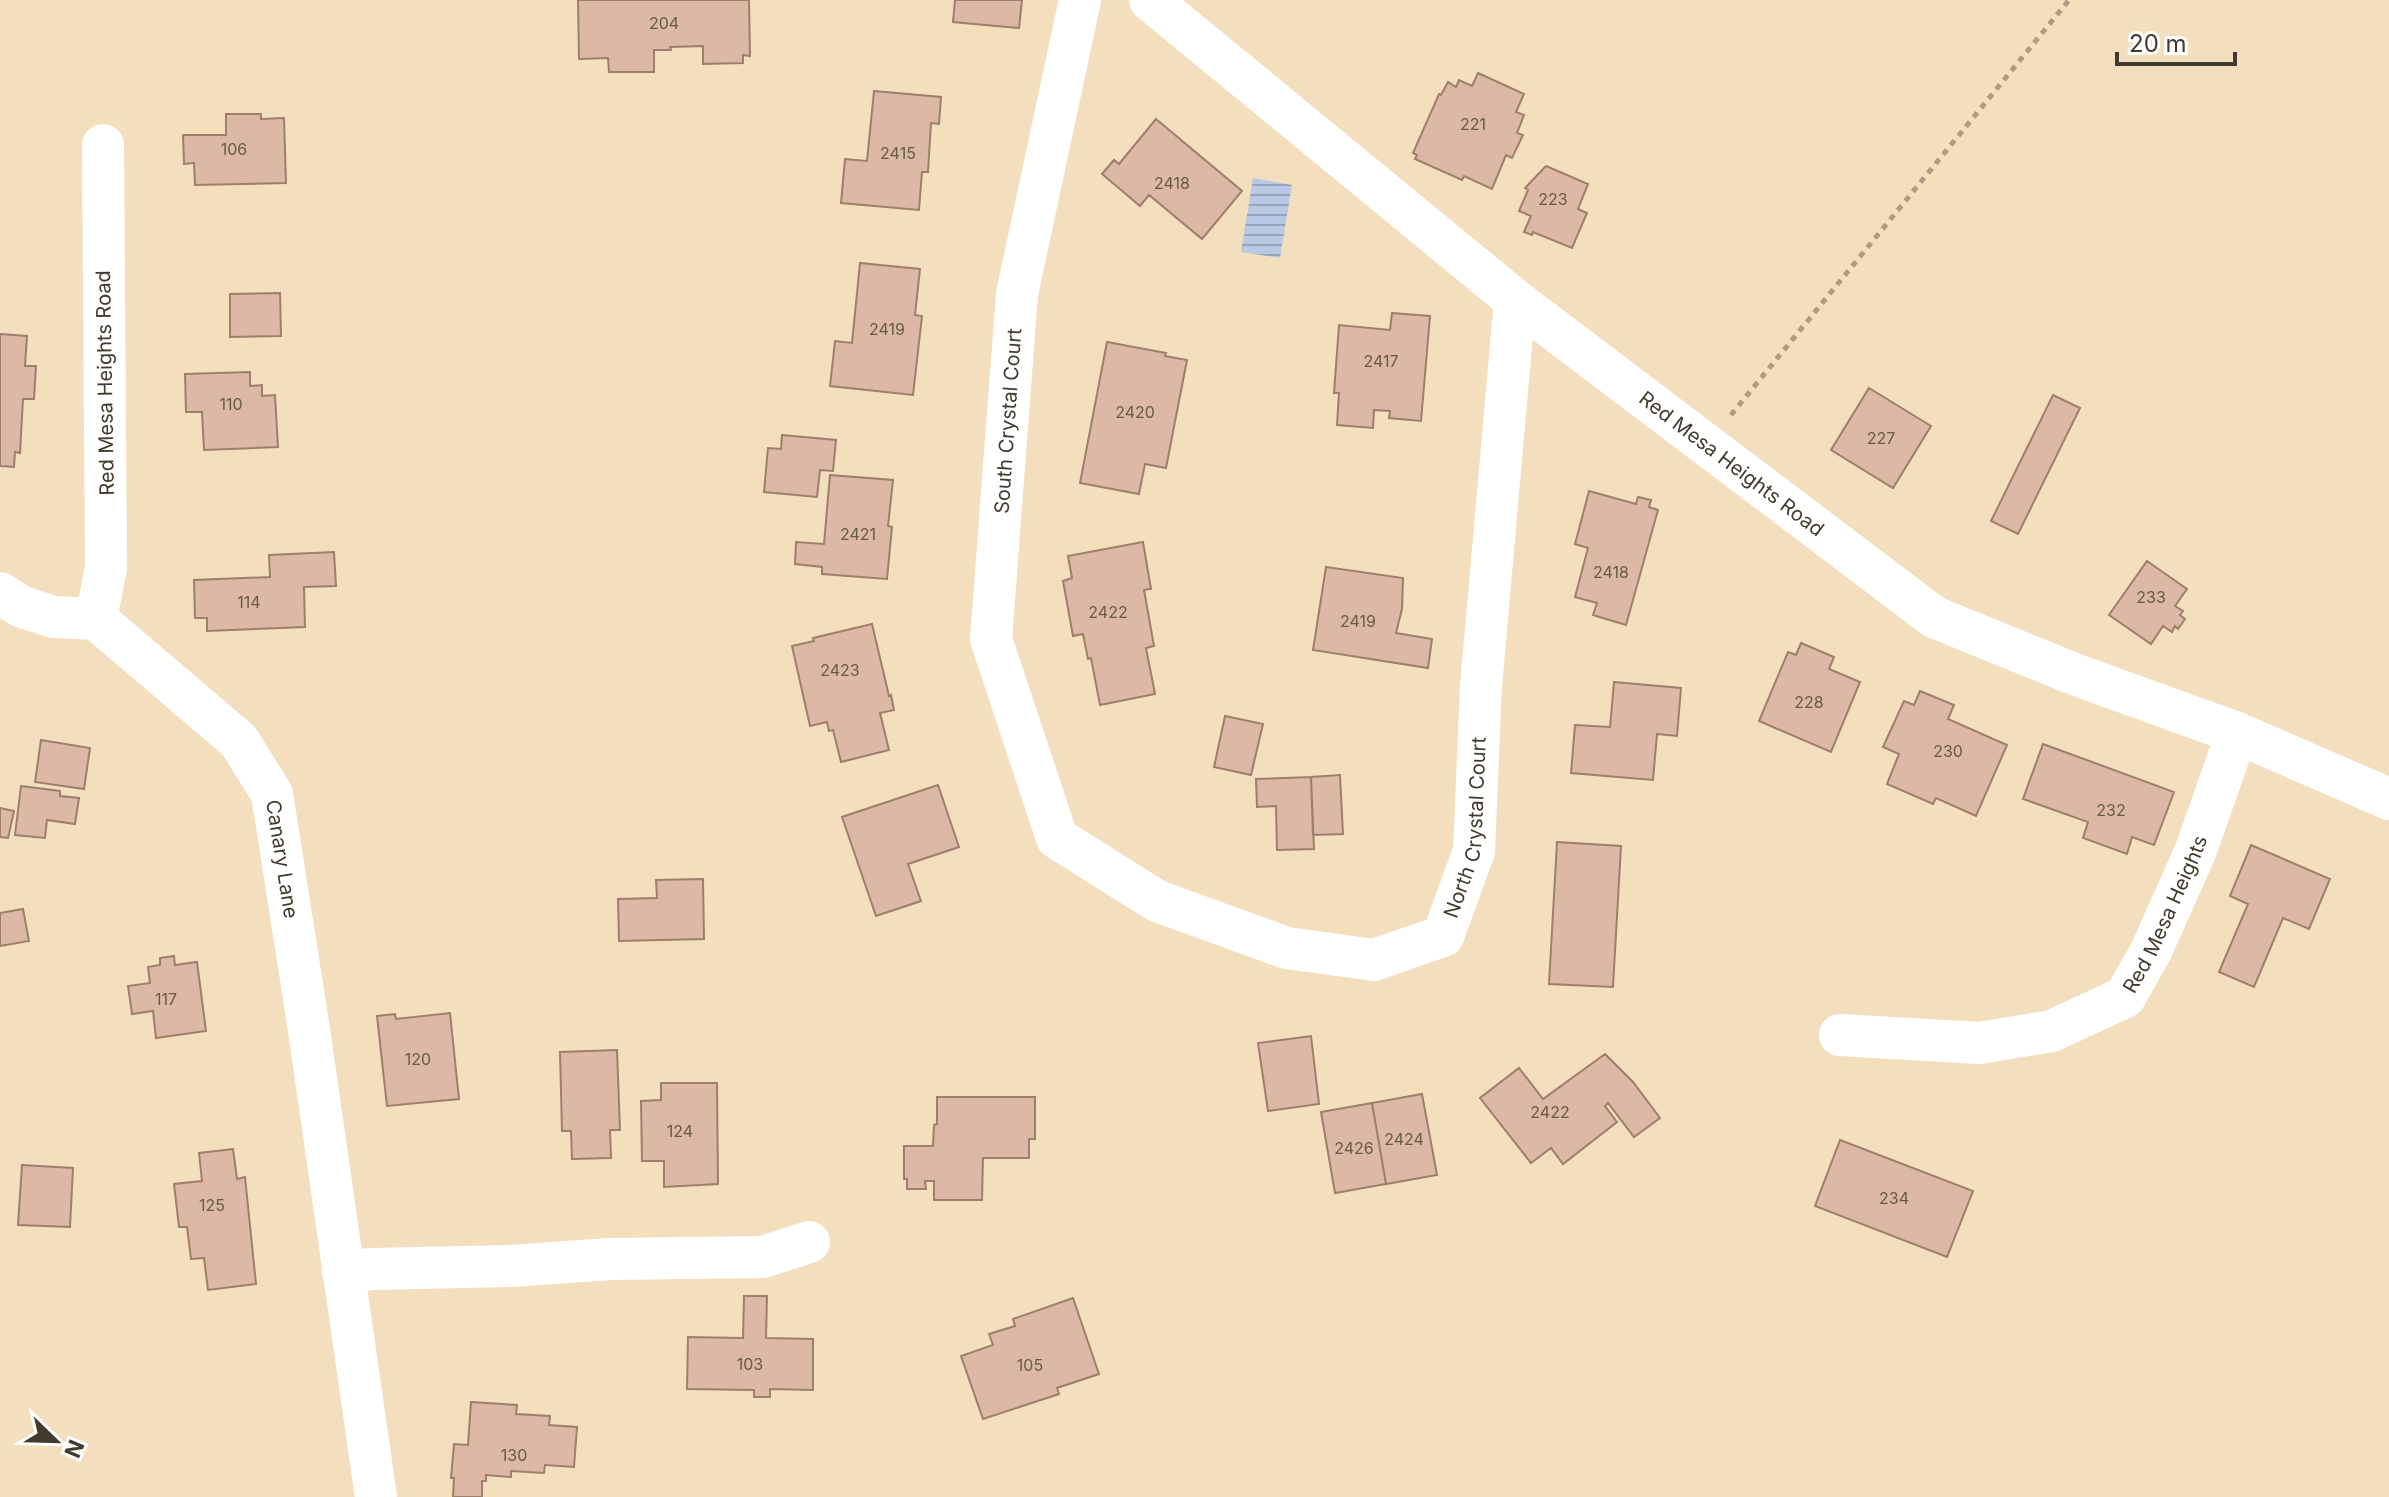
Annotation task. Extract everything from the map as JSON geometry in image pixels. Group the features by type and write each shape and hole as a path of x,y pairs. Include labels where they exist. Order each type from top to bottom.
{"street":[{"name":"South Crystal Court","path":"1057,838 991,639 1017,294 1080,0"},
{"name":"Red Mesa Heights Road","path":"1150,0 1515,300 1934,617 2074,674 2237,733 2389,799"},
{"name":"Red Mesa Heights Road","path":"96,619 106,568 103,145"},
{"name":"North Crystal Court","path":"1057,838 1157,901 1287,948 1374,960 1443,936 1474,851 1481,686 1515,300"},
{"path":"0,593 22,607 54,617 96,619"},
{"name":"Canary Lane","path":"96,619 239,741 272,794 376,1497"},
{"name":"Red Mesa Heights","path":"1840,1035 1979,1043 2052,1031 2125,997 2151,951 2196,850 2237,733"},
{"path":"343,1272 499,1267 610,1259 763,1257 809,1242"}],"path":[{"path":"1707,445 2069,0"}],"water":[{"path":"1253,178 1292,185 1280,258 1241,252"}],"building":[{"path":"578,0 749,0 750,56 743,55 743,63 703,64 703,46 670,47 671,50 654,50 654,72 609,72 608,58 579,59"},
{"path":"955,0 1022,0 1019,28 953,22"},
{"path":"1478,73 1524,94 1516,112 1524,115 1517,133 1523,135 1512,158 1506,155 1492,189 1464,176 1462,180 1415,159 1417,155 1413,153 1439,94 1448,82 1456,87 1459,80 1472,86"},
{"path":"874,91 941,97 939,124 931,123 928,172 922,172 919,210 841,203 845,159 867,161"},
{"path":"226,114 261,114 261,119 284,118 286,183 195,185 194,163 184,164 183,135 226,135"},
{"path":"1156,119 1242,191 1202,239 1149,195 1140,206 1102,174 1114,160 1119,164"},
{"path":"1546,166 1588,184 1578,209 1587,213 1572,248 1533,232 1532,235 1524,232 1531,216 1519,211 1528,190 1525,188"},
{"path":"860,263 920,269 915,315 922,316 913,395 830,386 835,341 852,343"},
{"path":"280,293 281,336 230,337 230,294"},
{"path":"1392,313 1430,316 1421,421 1389,418 1390,411 1374,410 1373,428 1337,425 1339,393 1334,393 1339,325 1390,330"},
{"path":"0,334 27,336 25,366 36,366 34,399 23,399 20,453 15,452 14,467 0,466"},
{"path":"1107,342 1187,360 1166,468 1145,464 1139,494 1080,483"},
{"path":"250,372 250,386 262,385 262,396 275,395 278,447 204,450 202,412 186,412 185,374"},
{"path":"1869,388 1931,426 1893,488 1831,450"},
{"path":"2053,395 2080,408 2018,534 1991,521"},
{"path":"782,435 836,440 833,471 820,470 817,497 764,492 768,448 781,449"},
{"path":"830,475 893,480 887,579 822,574 822,567 795,564 796,542 824,544"},
{"path":"1589,491 1636,504 1638,497 1651,500 1649,507 1658,510 1626,625 1593,615 1597,603 1575,597 1588,548 1575,544"},
{"path":"1143,542 1151,589 1144,590 1154,646 1146,648 1155,694 1100,705 1083,634 1073,636 1063,581 1072,578 1068,556"},
{"path":"334,552 336,586 304,587 305,627 207,631 207,618 195,618 194,580 270,577 269,555"},
{"path":"2147,561 2187,589 2175,606 2183,611 2180,615 2185,619 2172,632 2163,626 2151,644 2109,615"},
{"path":"1326,567 1403,578 1402,609 1396,633 1432,639 1428,668 1313,650"},
{"path":"872,624 894,710 880,713 889,750 841,762 833,730 829,731 827,722 810,726 792,646"},
{"path":"1801,643 1834,657 1829,669 1860,682 1831,752 1759,721 1788,652 1796,655"},
{"path":"1614,682 1681,688 1677,736 1657,734 1653,780 1571,773 1575,725 1610,727"},
{"path":"1920,691 1954,705 1948,719 2007,745 1976,816 1936,798 1933,804 1887,784 1899,754 1883,747 1904,701 1914,705"},
{"path":"1225,716 1263,724 1251,775 1214,767"},
{"path":"41,740 90,748 84,789 35,782"},
{"path":"2043,744 2174,792 2154,845 2132,837 2127,854 2083,838 2088,822 2023,799"},
{"path":"1340,775 1343,834 1313,835 1311,777"},
{"path":"1311,777 1314,849 1277,850 1276,806 1257,807 1256,779"},
{"path":"938,785 959,847 908,864 921,901 876,916 842,817"},
{"path":"21,786 60,791 60,796 79,798 75,824 47,820 45,838 15,835"},
{"path":"0,808 14,811 8,838 0,837"},
{"path":"1557,842 1621,846 1613,987 1549,984"},
{"path":"2251,845 2330,879 2309,929 2283,918 2254,987 2219,972 2248,904 2230,896"},
{"path":"703,879 704,939 619,941 618,899 657,898 656,880"},
{"path":"23,909 29,941 0,946 0,913"},
{"path":"174,956 175,965 197,962 206,1031 156,1038 153,1011 132,1014 128,986 150,983 148,967 160,965 160,958"},
{"path":"450,1013 459,1099 387,1106 377,1016 395,1014 396,1019"},
{"path":"1311,1036 1319,1104 1268,1111 1258,1043"},
{"path":"617,1050 620,1130 610,1130 611,1158 572,1159 571,1131 562,1131 560,1052"},
{"path":"1605,1054 1633,1082 1660,1118 1634,1137 1608,1103 1605,1106 1617,1122 1563,1164 1551,1148 1531,1163 1480,1098 1519,1068 1543,1099"},
{"path":"661,1083 717,1083 718,1184 664,1187 664,1161 642,1161 641,1101 661,1100"},
{"path":"1422,1094 1437,1175 1386,1184 1372,1103"},
{"path":"937,1097 1035,1097 1035,1139 1029,1139 1029,1158 983,1158 982,1200 934,1200 934,1181 925,1181 926,1189 907,1189 904,1146 933,1146"},
{"path":"1372,1103 1386,1184 1335,1193 1321,1112"},
{"path":"1840,1140 1973,1191 1947,1257 1815,1206"},
{"path":"233,1149 237,1179 245,1177 256,1284 208,1290 204,1258 191,1259 187,1227 179,1227 174,1184 202,1181 199,1153"},
{"path":"22,1165 73,1168 70,1227 18,1225"},
{"path":"744,1296 767,1296 766,1338 813,1339 813,1390 770,1389 770,1397 754,1397 754,1390 687,1389 688,1337 743,1338"},
{"path":"1073,1298 1099,1374 1057,1388 1059,1394 983,1419 961,1356 993,1345 989,1334 1015,1326 1013,1319"},
{"path":"471,1402 517,1405 516,1414 550,1416 549,1425 577,1427 574,1467 545,1465 544,1473 511,1471 511,1477 486,1475 486,1481 482,1481 482,1497 453,1497 454,1444 468,1445"}]}
